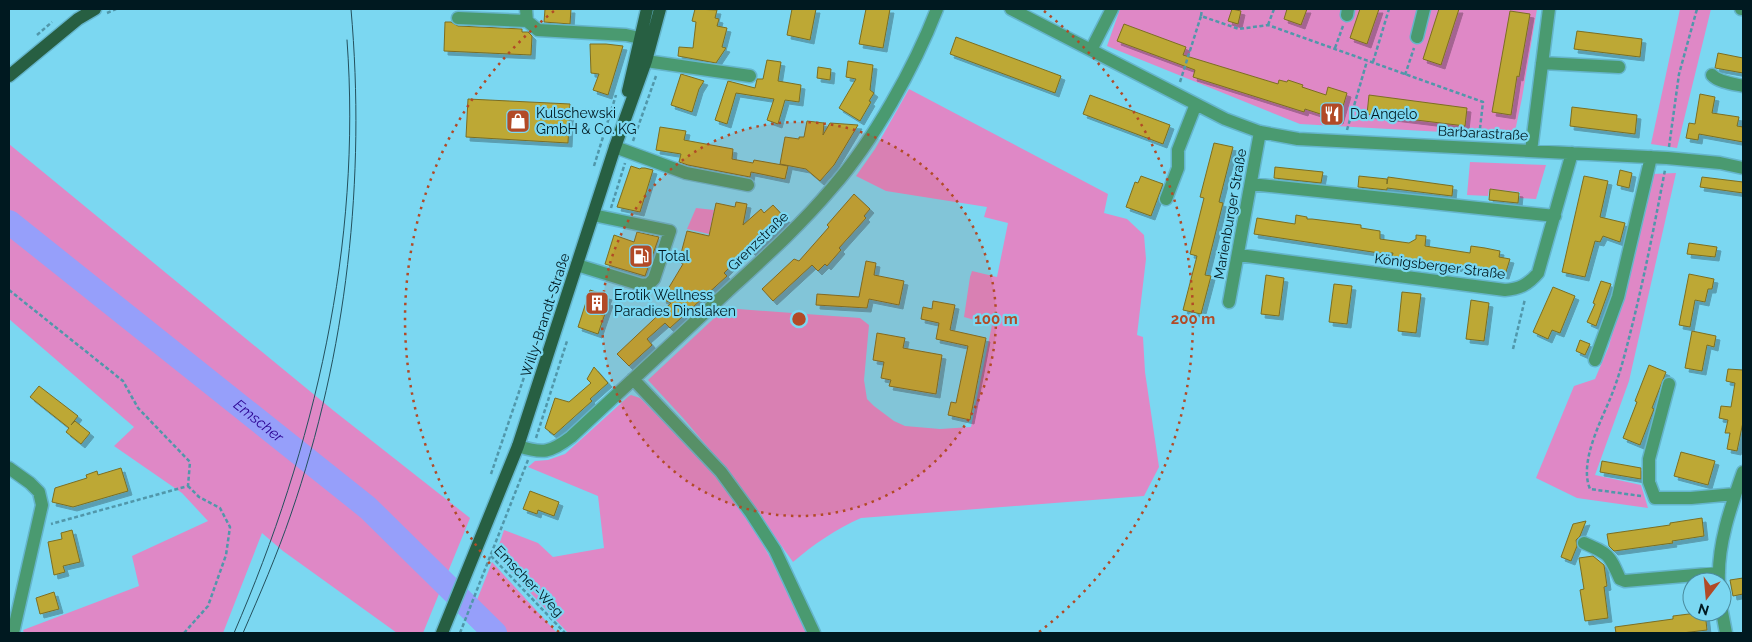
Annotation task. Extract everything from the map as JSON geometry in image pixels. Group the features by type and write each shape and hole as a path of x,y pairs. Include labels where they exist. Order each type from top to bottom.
{"main road":[{"path":"9,76 78,19 95,9"},
{"path":"615,147 646,40 647,9"},
{"name":"Willy-Brandt-Straße","path":"444,631 518,446 615,147 646,61 646,40 660,9"}],"street":[{"name":"Grenzstraße","path":"518,446 531,450 544,451 556,449 778,245 832,188 878,124 910,68 937,9"},
{"name":"Barbarastraße","path":"1011,9 1225,119 1260,132 1298,139 1344,142 1667,158 1720,163 1743,168"},
{"path":"1091,50 1112,9"},
{"path":"1417,37 1424,9"},
{"path":"1531,151 1549,9"},
{"path":"458,18 527,15 538,30 626,35 646,40"},
{"path":"646,61 750,76"},
{"path":"1542,63 1619,67"},
{"path":"1712,75 1718,80 1743,86"},
{"path":"1166,199 1178,168 1178,150 1196,104"},
{"name":"Marienburger Straße","path":"1229,302 1260,132"},
{"path":"615,147 686,173 748,186"},
{"name":"Königsberger Straße","path":"1239,255 1504,290 1525,286 1538,273 1572,153"},
{"path":"1595,360 1618,297 1651,157"},
{"path":"1251,184 1555,216"},
{"path":"577,265 642,285 649,284 654,278 670,231 593,215"},
{"path":"632,380 721,472 751,513 775,550 814,633"},
{"path":"1669,384 1649,459 1649,482 1655,498 1690,498 1735,494"},
{"path":"9,468 30,482 39,492 42,504 13,633"},
{"path":"1720,572 1727,523 1743,472"},
{"path":"1584,543 1610,557 1620,579 1626,581 1682,579"}],"path":[{"path":"1176,94 1202,9"},
{"path":"1268,25 1274,9"},
{"path":"1372,62 1389,9"},
{"path":"1655,498 1590,489 1587,471 1596,433 1612,396 1631,331 1653,233 1667,158 1679,74 1696,9"},
{"path":"1335,48 1347,12"},
{"path":"1201,16 1238,29 1268,25 1483,102 1478,148"},
{"path":"1405,75 1417,37"},
{"path":"1344,142 1368,60"},
{"path":"592,172 617,92"},
{"path":"1513,349 1525,297 1525,286"},
{"path":"9,290 123,381 138,408 190,462 188,486 199,497 220,508 230,526 226,555 208,606 184,633"},
{"path":"490,477 550,302"},
{"path":"460,633 531,450"},
{"path":"37,527 188,486"},
{"name":"Emscher-Weg","path":"478,543 565,633"}],"shaded area":[{"path":"1120,9 1537,9 1514,136 1300,124 1107,46"},
{"path":"1680,9 1711,9 1677,148 1651,144"},
{"path":"909,89 1108,194 1104,213 1127,219 1144,235 1146,259 1137,335 1143,337 1145,372 1159,467 1144,496 861,518 826,537 793,562 727,470 648,380 725,308 860,318 869,325 864,380 867,399 874,406 894,421 905,426 940,429 971,427 992,325 964,317 970,277 972,271 997,277 1008,223 984,217 987,207 886,191 856,176 875,149"},
{"path":"9,144 334,411 470,518 423,633 397,633 283,551 262,533 223,633 24,633 23,630 139,586 132,556 208,521 182,493 114,446 134,427 9,319"},
{"path":"1470,162 1546,165 1536,199 1520,198 1520,192 1489,189 1488,196 1467,195"},
{"path":"1676,173 1629,381 1595,475 1641,485 1648,508 1577,498 1536,478 1574,386 1595,379 1609,346 1653,174"},
{"path":"696,208 714,210 709,234 687,229"},
{"path":"631,395 640,398 682,440 722,483 735,500 769,555 806,633 568,633 496,556 504,530 538,543 553,557 604,548 598,496 528,467 535,461 548,460 565,454"},
{"path":"492,562 557,633 508,633 477,600"}],"water":[{"path":"477,600 508,633 478,633 468,623"}],"building":[{"path":"545,9 571,9 570,24 544,22"},
{"path":"695,9 717,10 715,18 719,19 717,26 727,28 722,47 726,48 716,63 678,56 679,47 693,48 696,22 692,21"},
{"path":"792,9 816,9 810,40 787,35"},
{"path":"866,9 890,9 883,48 859,44"},
{"path":"1232,9 1241,11 1238,24 1228,21"},
{"path":"1287,9 1307,9 1301,25 1284,19"},
{"path":"1360,9 1379,9 1367,44 1350,38"},
{"path":"1439,9 1459,9 1441,65 1423,59"},
{"path":"1510,11 1530,14 1511,115 1492,112"},
{"path":"445,22 451,22 458,26 522,29 522,32 528,32 532,36 531,55 444,51"},
{"path":"1124,24 1186,47 1183,55 1278,84 1279,80 1287,82 1288,80 1326,95 1328,87 1347,93 1339,120 1305,109 1304,112 1193,77 1195,70 1117,41"},
{"path":"1577,31 1642,39 1640,57 1574,49"},
{"path":"956,37 1061,76 1055,93 950,54"},
{"path":"590,44 623,46 608,95 593,90 599,74 591,73"},
{"path":"1718,53 1743,58 1743,73 1715,68"},
{"path":"767,60 781,62 778,81 801,85 799,102 785,100 778,124 767,120 774,99 736,93 727,124 715,120 728,81 755,88 757,79 763,79"},
{"path":"848,61 873,65 870,90 874,93 860,121 839,108 856,79 846,77"},
{"path":"818,67 831,69 830,80 817,78"},
{"path":"681,74 704,81 699,89 692,112 671,105"},
{"path":"1700,94 1715,97 1712,113 1739,117 1737,126 1743,127 1743,142 1699,134 1698,140 1686,138 1689,123 1695,124"},
{"path":"1090,95 1170,125 1163,144 1083,114"},
{"path":"1369,95 1467,108 1465,126 1367,114"},
{"name":"Kulschewski GmbH & Co. KG","path":"468,99 570,104 568,143 466,137"},
{"path":"1572,107 1637,115 1635,134 1570,126"},
{"path":"807,121 824,123 823,135 830,123 858,125 834,165 820,181 806,169 780,164 785,137 799,139 799,137 804,137"},
{"path":"660,127 686,131 684,140 733,149 732,159 753,163 754,160 788,166 785,179 751,172 750,177 679,162 681,154 656,150"},
{"path":"1214,143 1233,147 1219,202 1223,203 1205,275 1211,276 1201,314 1183,310 1197,256 1190,254 1204,198 1200,197"},
{"path":"631,166 653,170 640,212 617,207"},
{"path":"1275,167 1323,172 1321,183 1274,178"},
{"path":"1620,170 1632,173 1629,188 1617,185"},
{"path":"1141,176 1163,184 1151,216 1126,207 1135,182 1138,183"},
{"path":"1359,176 1387,179 1387,184 1388,177 1453,186 1452,196 1387,188 1387,190 1358,187"},
{"path":"1584,176 1608,181 1600,217 1625,223 1620,242 1603,236 1600,242 1595,241 1585,277 1562,272"},
{"path":"1702,177 1743,182 1743,193 1700,187"},
{"path":"1490,189 1519,193 1518,203 1489,200"},
{"path":"854,194 870,209 864,216 866,218 839,248 841,250 827,266 825,264 818,271 812,265 773,301 762,289 794,259 799,261 829,227 827,225"},
{"path":"736,202 747,204 743,225 761,209 764,213 773,205 787,220 753,253 749,249 742,255 724,273 727,276 670,328 665,323 647,339 652,345 629,366 617,354 671,303 662,299 683,264 681,263 684,259 680,257 687,231 709,236 716,203 735,207"},
{"path":"1296,215 1307,217 1307,219 1361,225 1361,228 1380,231 1380,239 1409,243 1416,239 1416,235 1426,236 1425,246 1470,253 1471,246 1485,248 1500,251 1499,257 1510,259 1505,275 1392,257 1393,253 1379,253 1254,234 1257,218 1295,224"},
{"path":"637,232 659,237 645,276 605,264 614,235 634,242"},
{"path":"1689,243 1717,247 1715,257 1687,254"},
{"path":"866,261 876,263 874,275 904,281 899,305 869,299 867,308 816,305 817,294 859,297"},
{"path":"1689,274 1714,279 1712,289 1708,289 1705,302 1695,300 1690,327 1679,325"},
{"path":"1266,275 1284,278 1279,316 1261,314"},
{"path":"1601,281 1611,284 1596,326 1587,322 1595,304 1593,303"},
{"path":"1334,284 1352,286 1347,324 1329,322"},
{"path":"1553,287 1575,296 1560,333 1552,330 1548,339 1533,332"},
{"path":"590,290 608,296 606,301 609,302 598,334 578,327"},
{"path":"1402,292 1421,294 1416,333 1398,331"},
{"path":"1471,300 1489,303 1484,341 1466,339"},
{"path":"933,301 955,305 950,330 986,338 970,420 948,415 951,402 956,403 968,346 936,339 939,323 921,319 923,307 932,309"},
{"path":"1692,331 1716,336 1714,347 1707,345 1702,371 1685,368"},
{"path":"877,333 905,338 903,348 942,355 936,394 889,386 891,380 881,378 884,362 873,360"},
{"path":"1580,340 1590,344 1585,355 1576,351"},
{"path":"1649,365 1666,372 1640,445 1623,438"},
{"path":"594,367 608,383 590,399 592,401 554,435 545,428 555,398 569,402 591,383 587,379"},
{"path":"1728,369 1743,370 1743,422 1737,451 1727,449 1730,433 1725,433 1728,420 1719,418 1721,406 1731,407 1735,383 1726,381"},
{"path":"39,386 78,416 71,425 75,421 90,433 81,444 66,432 69,428 30,397"},
{"path":"1681,452 1715,461 1708,485 1674,476"},
{"path":"1602,461 1641,468 1641,479 1600,472"},
{"path":"121,468 128,491 73,507 52,502 55,488 87,478 86,475 97,471 98,475"},
{"path":"530,491 559,502 554,516 538,510 537,514 523,509"},
{"path":"1702,518 1704,536 1672,541 1673,543 1614,551 1609,546 1607,534 1670,525 1670,523"},
{"path":"1586,521 1580,536 1576,540 1577,546 1571,561 1561,557 1573,524"},
{"path":"72,530 80,562 63,566 65,572 54,575 48,542 62,539 61,533"},
{"path":"1593,556 1604,565 1607,586 1604,587 1608,618 1585,621 1580,590 1584,589 1579,558"},
{"path":"1743,578 1743,594 1733,596 1732,580"},
{"path":"54,592 59,609 40,614 36,598"},
{"path":"1682,615 1682,622 1706,622 1707,630 1682,633 1616,633 1615,627 1673,619 1673,616"}],"waterway":[{"name":"Emscher","path":"9,222 368,508 495,633"}],"tram line":[{"path":"243,633 291,514 310,453 326,391 339,328 348,264 356,137 351,9"},
{"path":"234,633 263,562 288,490 309,417 326,343 339,268 347,192 350,116 347,40"}],"place":[{"name":"Da Angelo","path":"1332,114"},
{"name":"Kulschewski GmbH & Co. KG","path":"518,121"},
{"name":"Total","path":"641,256"},
{"name":"Erotik Wellness Paradies Dinslaken","path":"597,303"}]}
